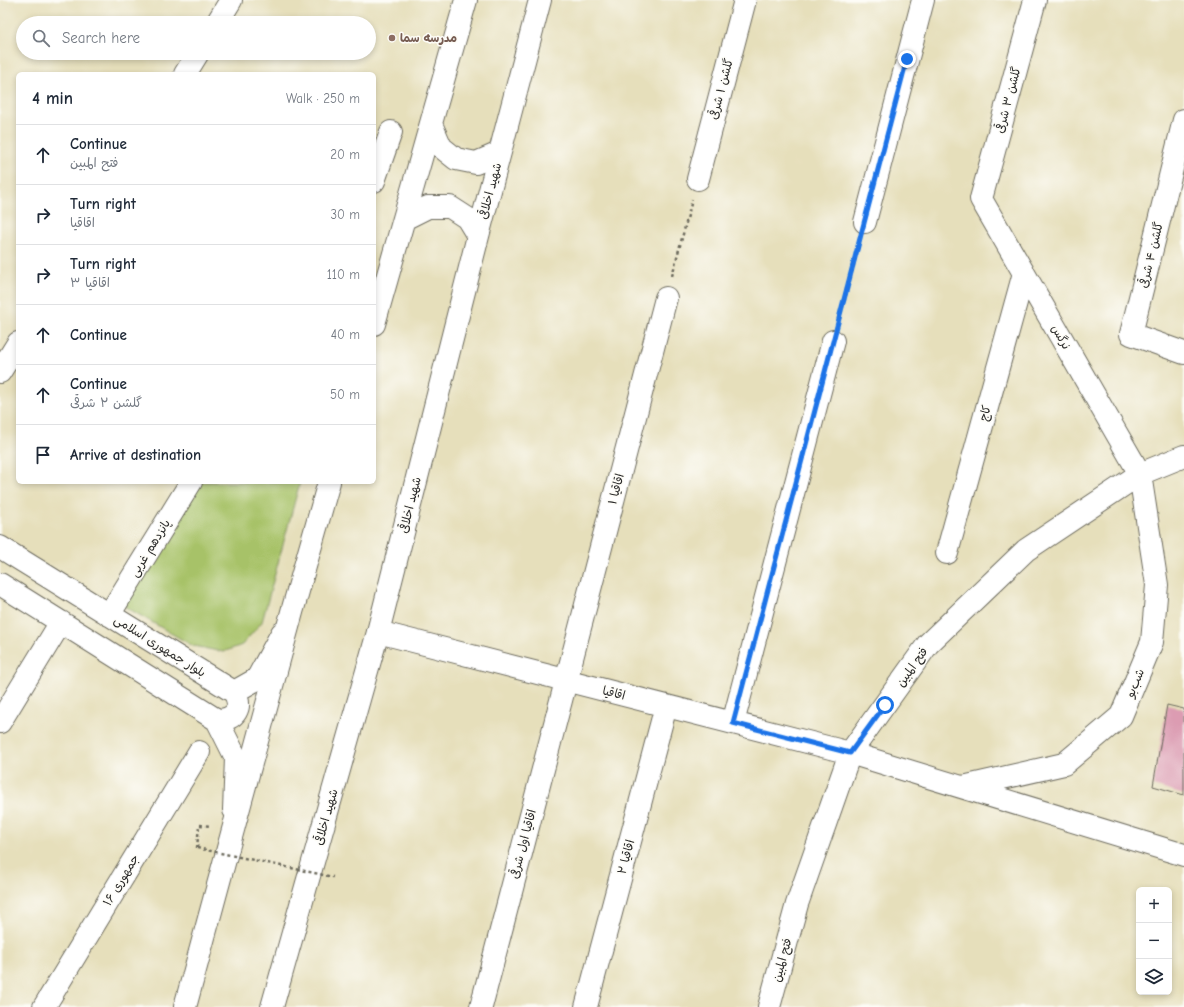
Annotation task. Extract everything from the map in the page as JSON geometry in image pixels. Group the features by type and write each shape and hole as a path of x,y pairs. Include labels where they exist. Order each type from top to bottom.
{"street":[{"path":"221,16 231,0"},
{"path":"376,317 466,0"},
{"name":"شهید اخلاقی","path":"272,1007 378,632 499,154 540,0"},
{"name":"گلشن ۱ شرقی","path":"698,179 745,0"},
{"path":"865,222 923,0"},
{"name":"گلشن ۳ شرقی","path":"981,199 1035,0"},
{"path":"186,72 194,60"},
{"name":"گلشن ۴ شرقی","path":"1184,120 1131,334 1184,353"},
{"path":"430,124 441,147 456,159 476,163 499,154"},
{"path":"376,175 391,132"},
{"name":"نرگس","path":"981,199 1140,474"},
{"path":"404,219 428,207 450,207 467,218 478,236"},
{"name":"کاج","path":"947,553 1024,273"},
{"name":"اقاقیا ۱","path":"566,680 666,298"},
{"path":"733,723 834,341"},
{"path":"0,372 16,346"},
{"name":"فتح المبین","path":"769,1007 797,904 850,753 928,644 1026,550 1140,474 1184,456"},
{"name":"شب‌بو","path":"963,788 1064,764 1121,716 1152,642 1157,584 1140,474"},
{"name":"پانزدهم غربی","path":"109,615 190,484"},
{"path":"185,1007 292,612 328,484"},
{"name":"بلوار جمهوری اسلامی","path":"0,547 234,692"},
{"path":"0,584 218,720 225,720 236,712 238,698 234,692 257,679 292,612"},
{"path":"0,722 61,622"},
{"name":"اقاقیا","path":"378,632 850,753 1184,855"},
{"name":"اقاقیا اول شرقی","path":"481,1007 566,680"},
{"name":"اقاقیا ۲","path":"586,1007 666,706"},
{"path":"218,720 236,758 234,827"},
{"name":"جمهوری ۱۶","path":"44,1007 199,752"}],"path":[{"path":"666,298 698,179"},
{"path":"834,341 865,222"},
{"path":"199,825 197,848 333,877"}],"green space":[{"path":"194,484 299,484 262,622 242,645 223,652 193,646 117,602"}],"building":[{"path":"1167,705 1184,709 1184,795 1153,786"}],"place":[{"name":"مدرسه سما","path":"392,38"}],"route":[{"path":"885,705 850,753 733,723 907,59"}]}
